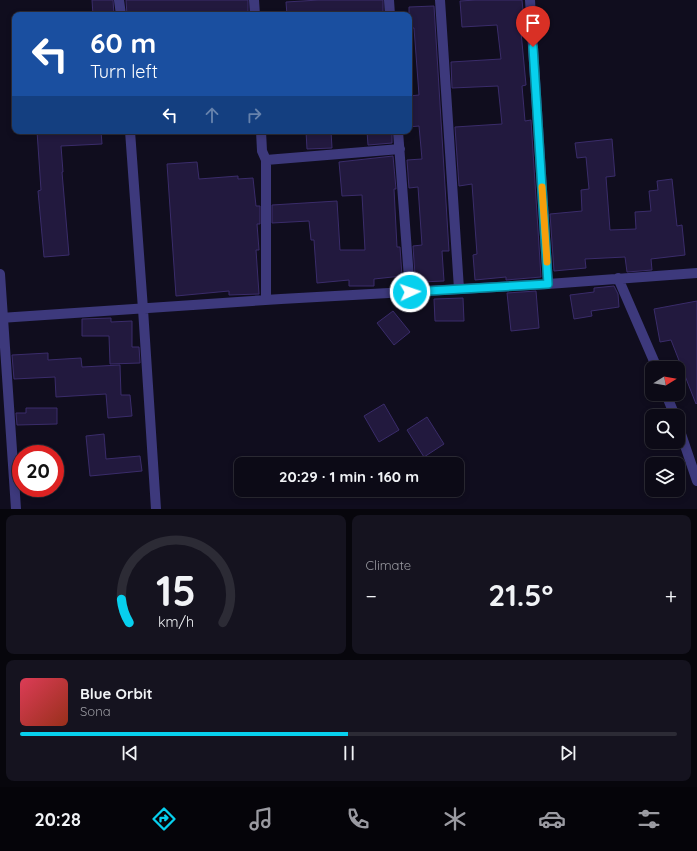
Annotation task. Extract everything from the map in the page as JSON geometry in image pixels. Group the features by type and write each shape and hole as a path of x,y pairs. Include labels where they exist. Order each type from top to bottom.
{"street":[{"path":"119,0 121,12"},
{"path":"254,0 255,12"},
{"path":"389,0 390,12"},
{"path":"440,0 459,289"},
{"path":"530,0 548,284"},
{"path":"130,134 144,309 156,509"},
{"path":"261,134 262,151 266,160 266,300"},
{"path":"398,134 410,292"},
{"path":"266,160 400,149"},
{"path":"2,318 266,300 548,284 697,273"},
{"path":"0,274 16,509"},
{"path":"618,278 654,361"},
{"path":"685,446 697,481"}],"building":[{"path":"92,0 113,0 114,12 93,12"},
{"path":"126,0 248,0 248,12 127,12"},
{"path":"319,0 383,0 383,12 287,12 286,2"},
{"path":"522,0 524,21 520,21 526,85 522,86 525,121 531,120 541,277 506,280 506,277 475,280 473,255 477,254 472,184 459,186 455,127 502,124 498,86 452,88 451,62 501,59 497,25 462,27 460,1"},
{"path":"434,6 449,251 442,251 444,281 421,282 420,275 415,275 413,246 422,245 418,187 409,188 407,160 422,159 419,126 412,127 412,96 419,95 414,28 412,28 412,12 409,12 409,7"},
{"path":"37,134 101,134 102,144 61,146 69,255 44,257 38,191 41,190"},
{"path":"306,134 331,134 332,148 307,149"},
{"path":"367,134 392,134 392,143 368,145"},
{"path":"612,139 615,176 606,177 610,230 636,229 635,212 651,211 649,191 658,190 657,181 672,179 677,226 682,225 685,255 651,259 652,270 627,272 625,257 585,259 586,268 554,271 550,214 582,211 581,190 589,189 586,157 577,158 575,143"},
{"path":"393,156 396,189 394,189 397,247 400,247 402,276 374,279 374,286 349,286 349,280 317,283 314,240 311,240 309,221 272,223 272,205 337,201 340,250 365,250 362,195 342,196 339,162"},
{"path":"197,162 199,179 238,176 238,179 253,178 256,206 260,206 260,224 257,224 259,250 256,250 259,294 229,295 229,291 176,296 167,164"},
{"path":"614,286 618,294 619,307 591,311 592,316 574,319 570,295 594,292 594,288"},
{"path":"536,291 539,328 511,331 507,293"},
{"path":"463,298 464,321 435,321 434,299"},
{"path":"697,301 696,404 685,376 685,361 679,361 671,340 660,342 654,309"},
{"path":"393,311 410,332 394,345 377,323"},
{"path":"111,318 111,322 132,321 132,347 139,347 140,363 110,364 109,336 82,336 82,319"},
{"path":"48,353 48,360 81,358 82,367 120,365 121,395 130,395 132,416 108,418 106,394 56,397 55,377 14,379 12,355"},
{"path":"384,404 399,430 379,442 364,416"},
{"path":"26,408 57,408 57,424 17,425 16,413 26,413"},
{"path":"427,417 444,444 424,457 407,430"},
{"path":"104,434 106,459 140,456 142,471 90,476 86,436"}],"slow traffic":[{"path":"542,187 547,262"}],"route":[{"path":"410,292 548,284 533,47"}]}
